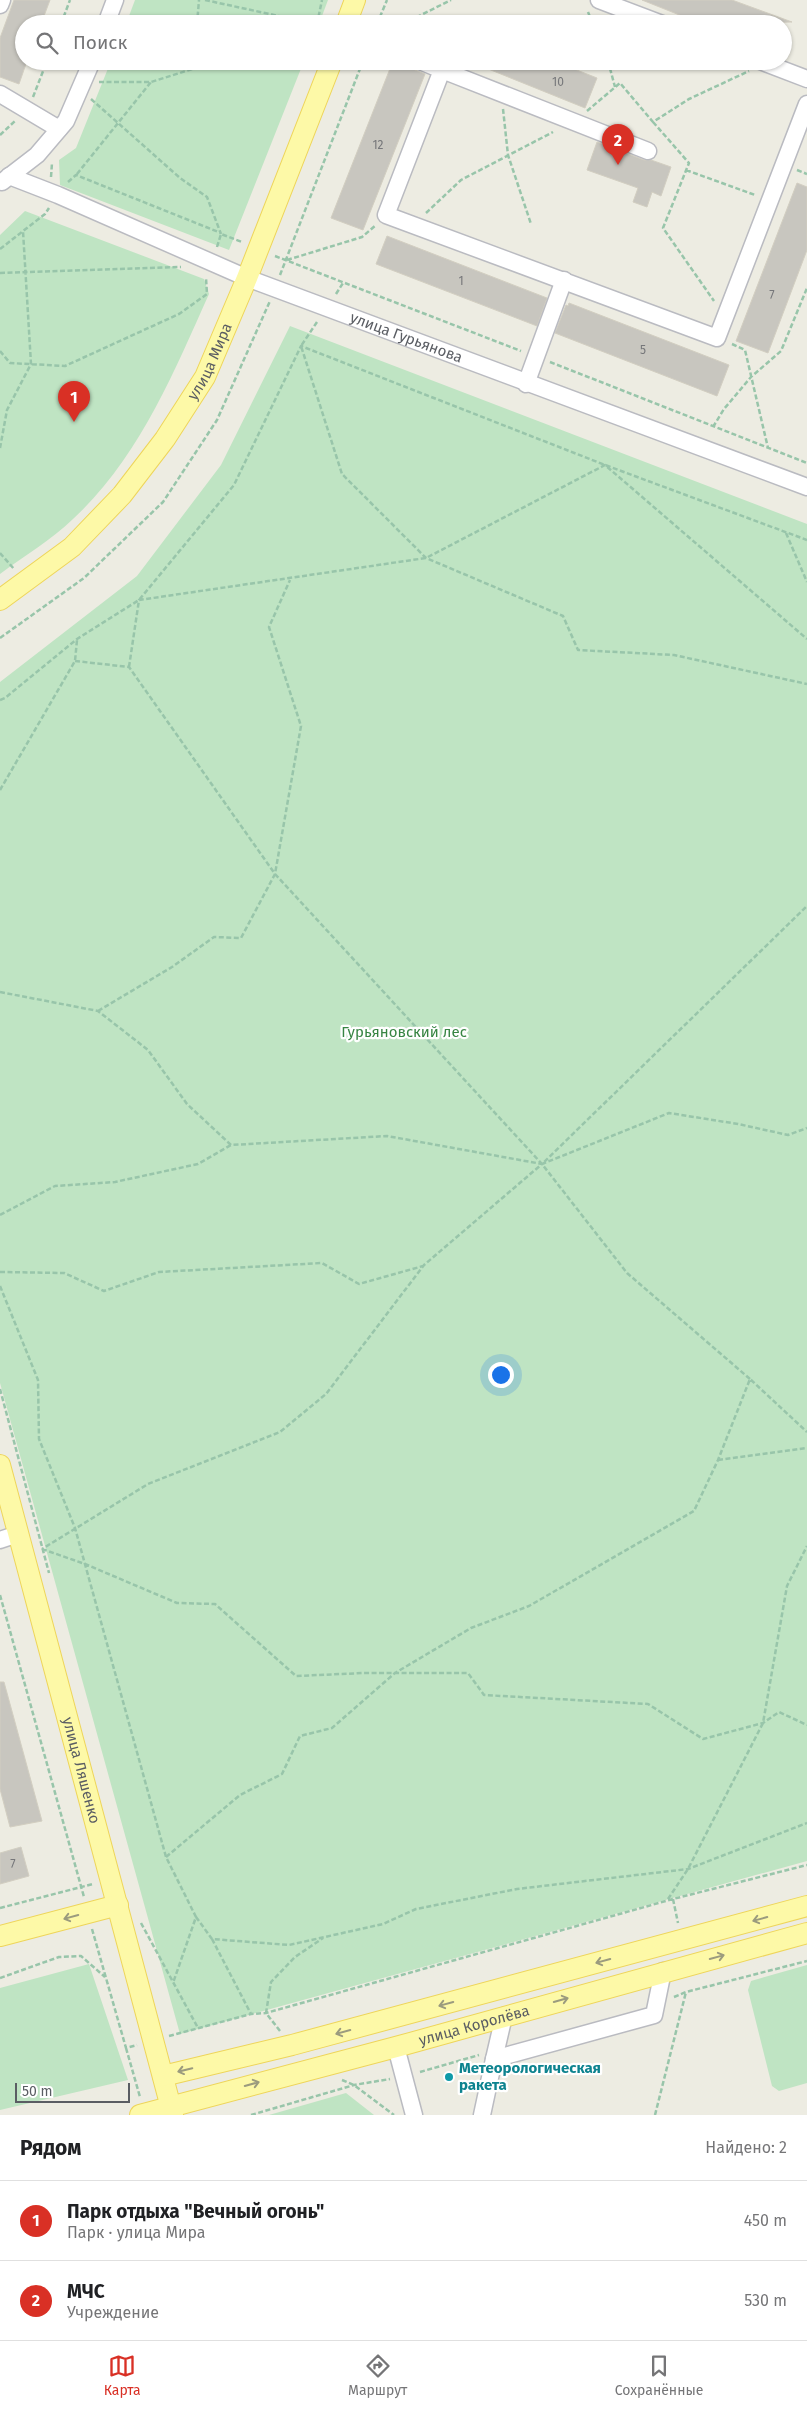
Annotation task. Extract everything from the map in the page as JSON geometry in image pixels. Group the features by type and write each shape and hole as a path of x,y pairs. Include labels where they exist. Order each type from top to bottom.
{"main road":[{"path":"349,15 355,0"},
{"name":"улица Мира","path":"0,600 72,547 122,495 165,439 206,377 328,70"},
{"name":"улица Ляшенко","path":"0,1466 9,1537 118,1905 172,2111"},
{"path":"0,1936 118,1905"},
{"name":"улица Королёва","path":"162,2076 390,2019 807,1906"},
{"name":"улица Королёва","path":"143,2114 172,2111 313,2067 396,2047 663,1971 807,1933"},
{"path":"390,2019 396,2047"}],"street":[{"path":"0,5 2,0"},
{"path":"109,15 115,0"},
{"path":"599,0 638,15"},
{"path":"4,180 37,155 66,121 88,70"},
{"path":"648,151 442,70 386,215 717,338 807,104"},
{"path":"784,70 807,79"},
{"path":"0,94 59,129"},
{"name":"улица Гурьянова","path":"4,180 60,192 247,278 526,384 807,487"},
{"path":"526,384 564,280"},
{"path":"494,2059 654,2015 663,1971"},
{"path":"482,2115 504,2016"},
{"path":"396,2047 414,2115"}],"path":[{"path":"64,15 70,0"},
{"path":"198,15 199,0"},
{"path":"205,0 274,15"},
{"path":"319,15 322,0"},
{"path":"381,15 387,0"},
{"path":"421,15 451,0"},
{"path":"95,90 99,82 151,82 189,70"},
{"path":"610,70 615,87"},
{"path":"0,249 45,214 60,192 151,82"},
{"path":"501,93 508,155 530,224"},
{"path":"0,350 10,363 65,366 179,314 207,294 206,274 213,264 221,234 207,197 180,178 91,98 87,105"},
{"path":"654,122 689,162 663,228 725,317"},
{"path":"55,158 51,166 51,177 60,192"},
{"path":"686,170 770,200"},
{"path":"76,175 286,261 362,237 386,215"},
{"path":"0,448 7,410 31,364 23,231"},
{"path":"0,272 181,266 190,269"},
{"path":"0,700 77,639 139,600 234,486 301,346 343,283"},
{"path":"713,427 724,409 751,377 781,351 807,288"},
{"path":"717,338 745,350 768,448"},
{"path":"301,346 605,465 807,540"},
{"path":"301,346 342,474 426,558 563,616 578,650 674,655 807,684"},
{"path":"139,600 290,580 426,558 605,465"},
{"path":"605,465 807,639"},
{"path":"786,532 807,582"},
{"path":"0,553 18,576"},
{"path":"98,1011 172,967 214,937 241,938 274,874 301,726 269,627 290,580"},
{"path":"139,600 129,667 274,874 542,1164 627,1272 750,1379 807,1432"},
{"path":"0,790 75,661 77,639"},
{"path":"75,661 129,667"},
{"path":"807,906 542,1164 424,1266 326,1394 280,1432 148,1484 42,1549 85,1564 177,1602 215,1604 296,1676 468,1673 484,1695 648,1704 703,1739 763,1723 779,1712 807,1725"},
{"path":"0,992 98,1011 148,1050 187,1104 232,1145"},
{"path":"0,1215 55,1186 115,1182 198,1164 232,1145 387,1136 542,1164 669,1114 738,1124 788,1135 807,1128"},
{"path":"0,1272 64,1273 104,1291 159,1272 322,1263 358,1284 424,1266"},
{"path":"0,1286 38,1380 39,1439 75,1528 166,1857 196,1917 212,1939 251,2014"},
{"path":"166,1857 240,1796 282,1774 300,1736 332,1728 395,1673 471,1628 529,1606 694,1511 718,1460 750,1379"},
{"path":"718,1460 807,1448"},
{"path":"668,1901 688,1869 763,1723 787,1586 807,1546"},
{"path":"0,1595 81,1887 0,1908"},
{"path":"212,1939 289,1945 383,1924 416,1909 517,1889 688,1869 807,1823"},
{"path":"141,1922 198,2029 251,2014 266,2013 668,1901 807,1865"},
{"path":"173,1983 196,1917"},
{"path":"266,2013 272,1982 295,1957 324,1937"},
{"path":"0,1978 59,1957 81,1956 106,1978"},
{"path":"655,2115 686,1992"},
{"path":"126,2048 143,2114"}],"green space":[{"path":"135,0 328,0 322,15 129,15"},
{"path":"107,70 300,70 229,250 60,185 59,160 76,148"},
{"path":"25,211 204,279 209,294 168,384 136,442 117,469 96,495 65,527 0,574 0,235"},
{"name":"Гурьяновский лес","path":"290,326 807,524 807,1861 180,2034 0,1383 0,682 137,576 221,465"},
{"path":"89,1964 128,2080 0,2110 0,1988"},
{"path":"807,1965 807,2083 779,2091 772,2086 748,1990 751,1981"},
{"path":"346,2093 374,2115 269,2115"}],"building":[{"path":"14,0 50,0 44,15 15,15 15,70 24,70 19,84 0,77 0,38"},
{"path":"642,0 732,0 773,15 680,15"},
{"path":"389,70 415,70 425,74 363,230 331,218"},
{"path":"491,70 577,70 597,78 585,108"},
{"path":"597,142 644,160 651,160 671,167 661,196 652,192 647,207 633,202 638,188 587,170"},
{"path":"797,183 807,187 807,250 768,353 736,341"},
{"path":"387,236 547,298 537,326 376,264"},
{"path":"569,303 729,365 717,396 555,333 566,305 568,306"},
{"path":"0,1682 4,1682 42,1821 10,1827 0,1789"},
{"path":"21,1847 29,1876 0,1884 0,1853"}],"place":[{"name":"МЧС","path":"618,165"},
{"name":"Парк отдыха \"Вечный огонь\"","path":"74,422"},
{"name":"Метеорологическая ракета","path":"449,2077"}]}
